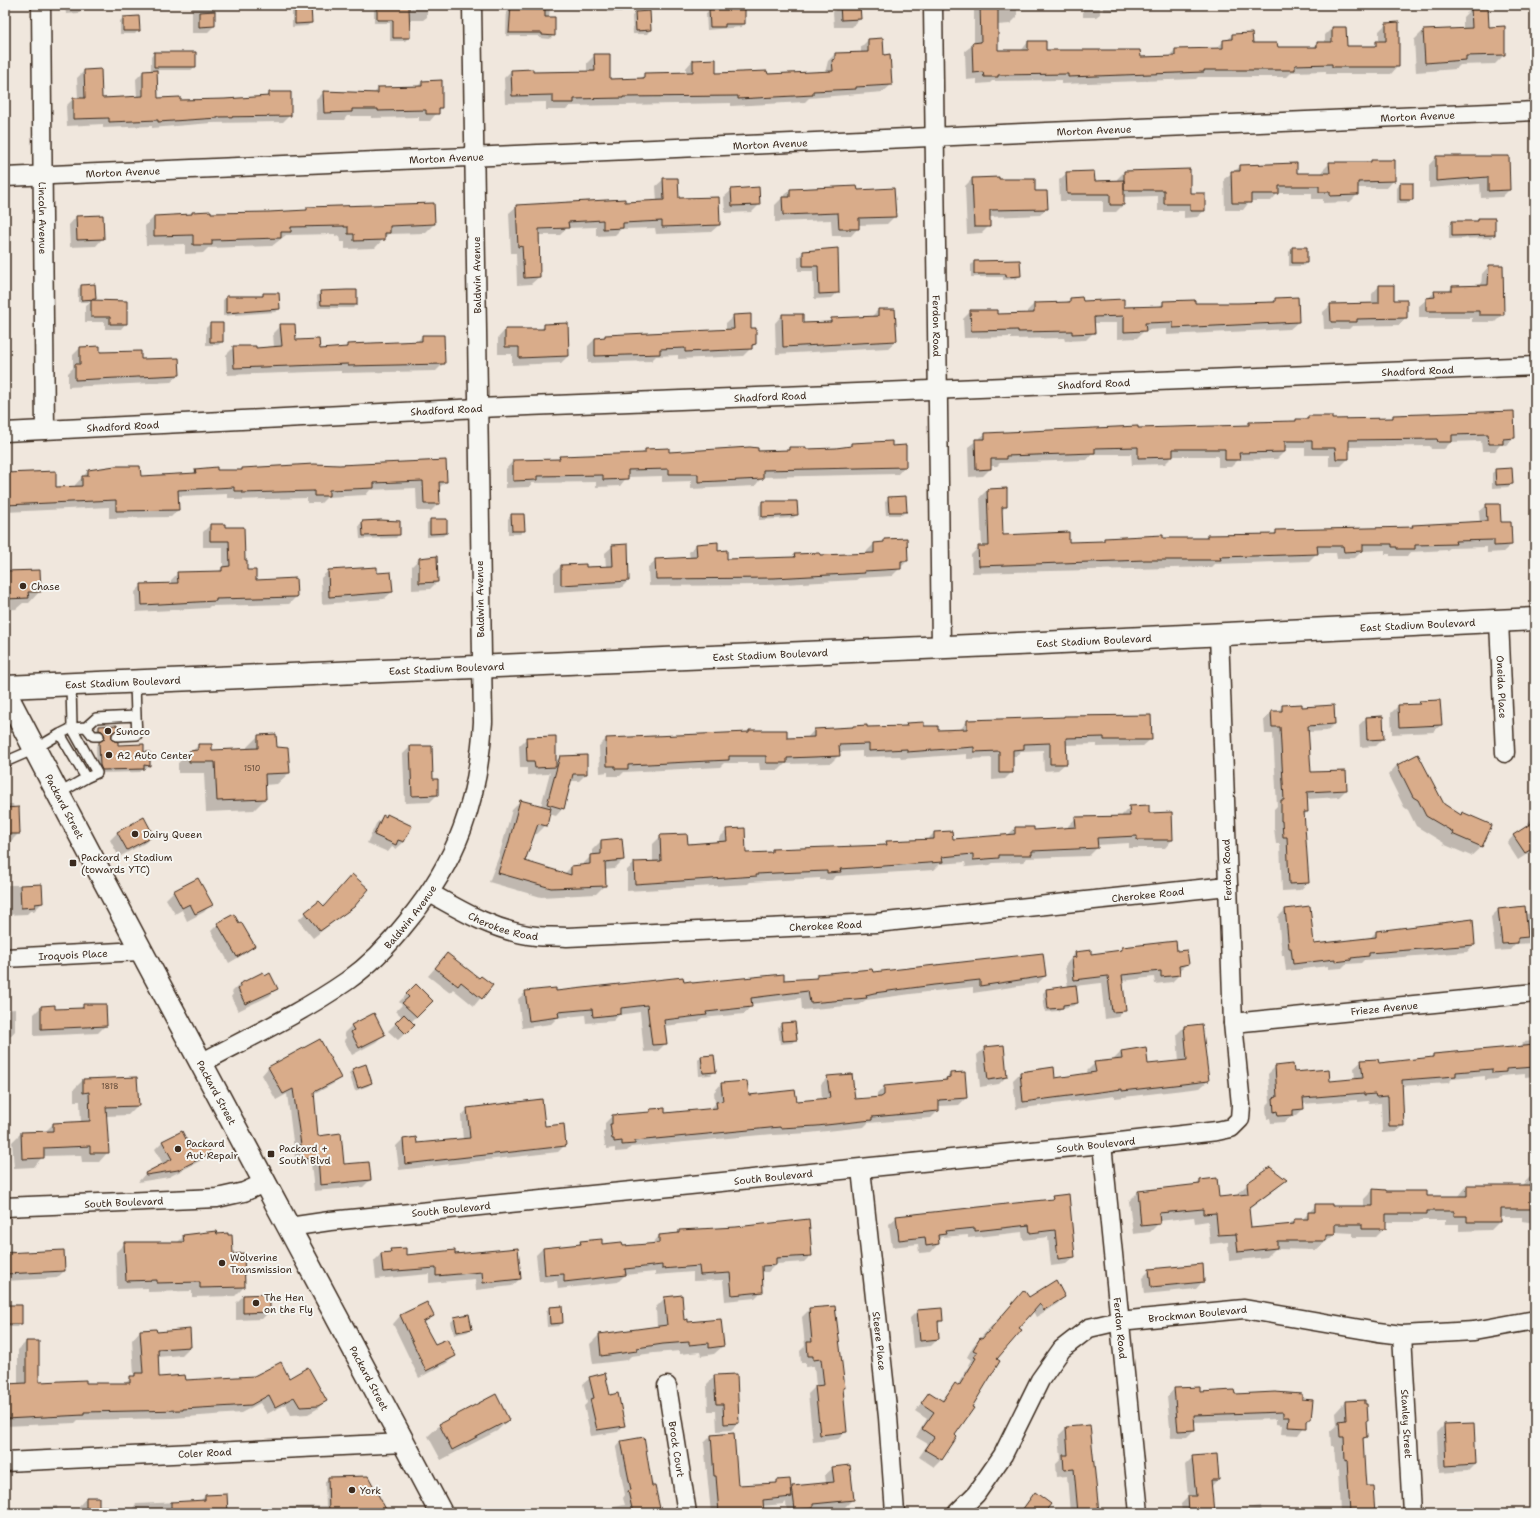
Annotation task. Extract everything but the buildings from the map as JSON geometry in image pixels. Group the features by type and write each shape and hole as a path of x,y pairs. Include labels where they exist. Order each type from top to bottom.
{"main road":[{"name":"East Stadium Boulevard","path":"5,686 482,668 1535,619"},
{"name":"Packard Street","path":"5,692 140,951 441,1513"}],"street":[{"name":"Lincoln Avenue","path":"41,5 45,430"},
{"name":"Baldwin Avenue","path":"201,1063 303,1009 347,981 384,951 430,893 455,851 469,812 479,768 483,722 480,408 472,5"},
{"name":"Ferdon Road","path":"933,5 941,647"},
{"name":"Morton Avenue","path":"5,176 1535,111"},
{"name":"Shadford Road","path":"5,432 480,408 1535,366"},
{"name":"Oneida Place","path":"1499,621 1505,753"},
{"name":"Ferdon Road","path":"1220,634 1233,1023 1241,1105"},
{"name":"Cherokee Road","path":"430,893 474,918 502,928 535,936 567,937 876,923 1228,886"},
{"name":"Iroquois Place","path":"5,958 140,951"},
{"name":"Frieze Avenue","path":"1233,1023 1535,993"},
{"name":"South Boulevard","path":"289,1227 354,1219 861,1169 1217,1131 1231,1128 1240,1119 1241,1105"},
{"name":"Ferdon Road","path":"1102,1144 1139,1513"},
{"name":"Steere Place","path":"861,1169 888,1417 895,1513"},
{"name":"South Boulevard","path":"5,1207 217,1198 244,1192 264,1183"},
{"name":"Brockman Boulevard","path":"958,1513 976,1494 1003,1456 1040,1380 1062,1349 1089,1328 1119,1320 1244,1309 1402,1335 1474,1331 1535,1320"},
{"name":"Stanley Street","path":"1402,1335 1412,1513"},
{"name":"Brock Court","path":"667,1386 687,1513"},
{"name":"Coler Road","path":"5,1462 404,1443"}],"lane":[{"path":"117,736 137,735 135,682"},
{"path":"58,794 97,773 72,728 71,684"},
{"path":"5,762 35,749 72,728 86,727 96,718 136,716"},
{"path":"86,727 92,736 99,736"},
{"path":"60,734 86,778"}],"place":[{"name":"Chase","path":"23,586"},
{"name":"Sunoco","path":"108,731"},
{"name":"A2 Auto Center","path":"109,755"},
{"name":"Dairy Queen","path":"135,834"},
{"name":"Packard + Stadium (towards YTC)","path":"73,863"},
{"name":"Packard Aut Repair","path":"178,1149"},
{"name":"Packard + South Blvd","path":"271,1154"},
{"name":"Wolverine Transmission","path":"222,1263"},
{"name":"The Hen on the Fly","path":"256,1303"},
{"name":"York","path":"352,1490"}]}
